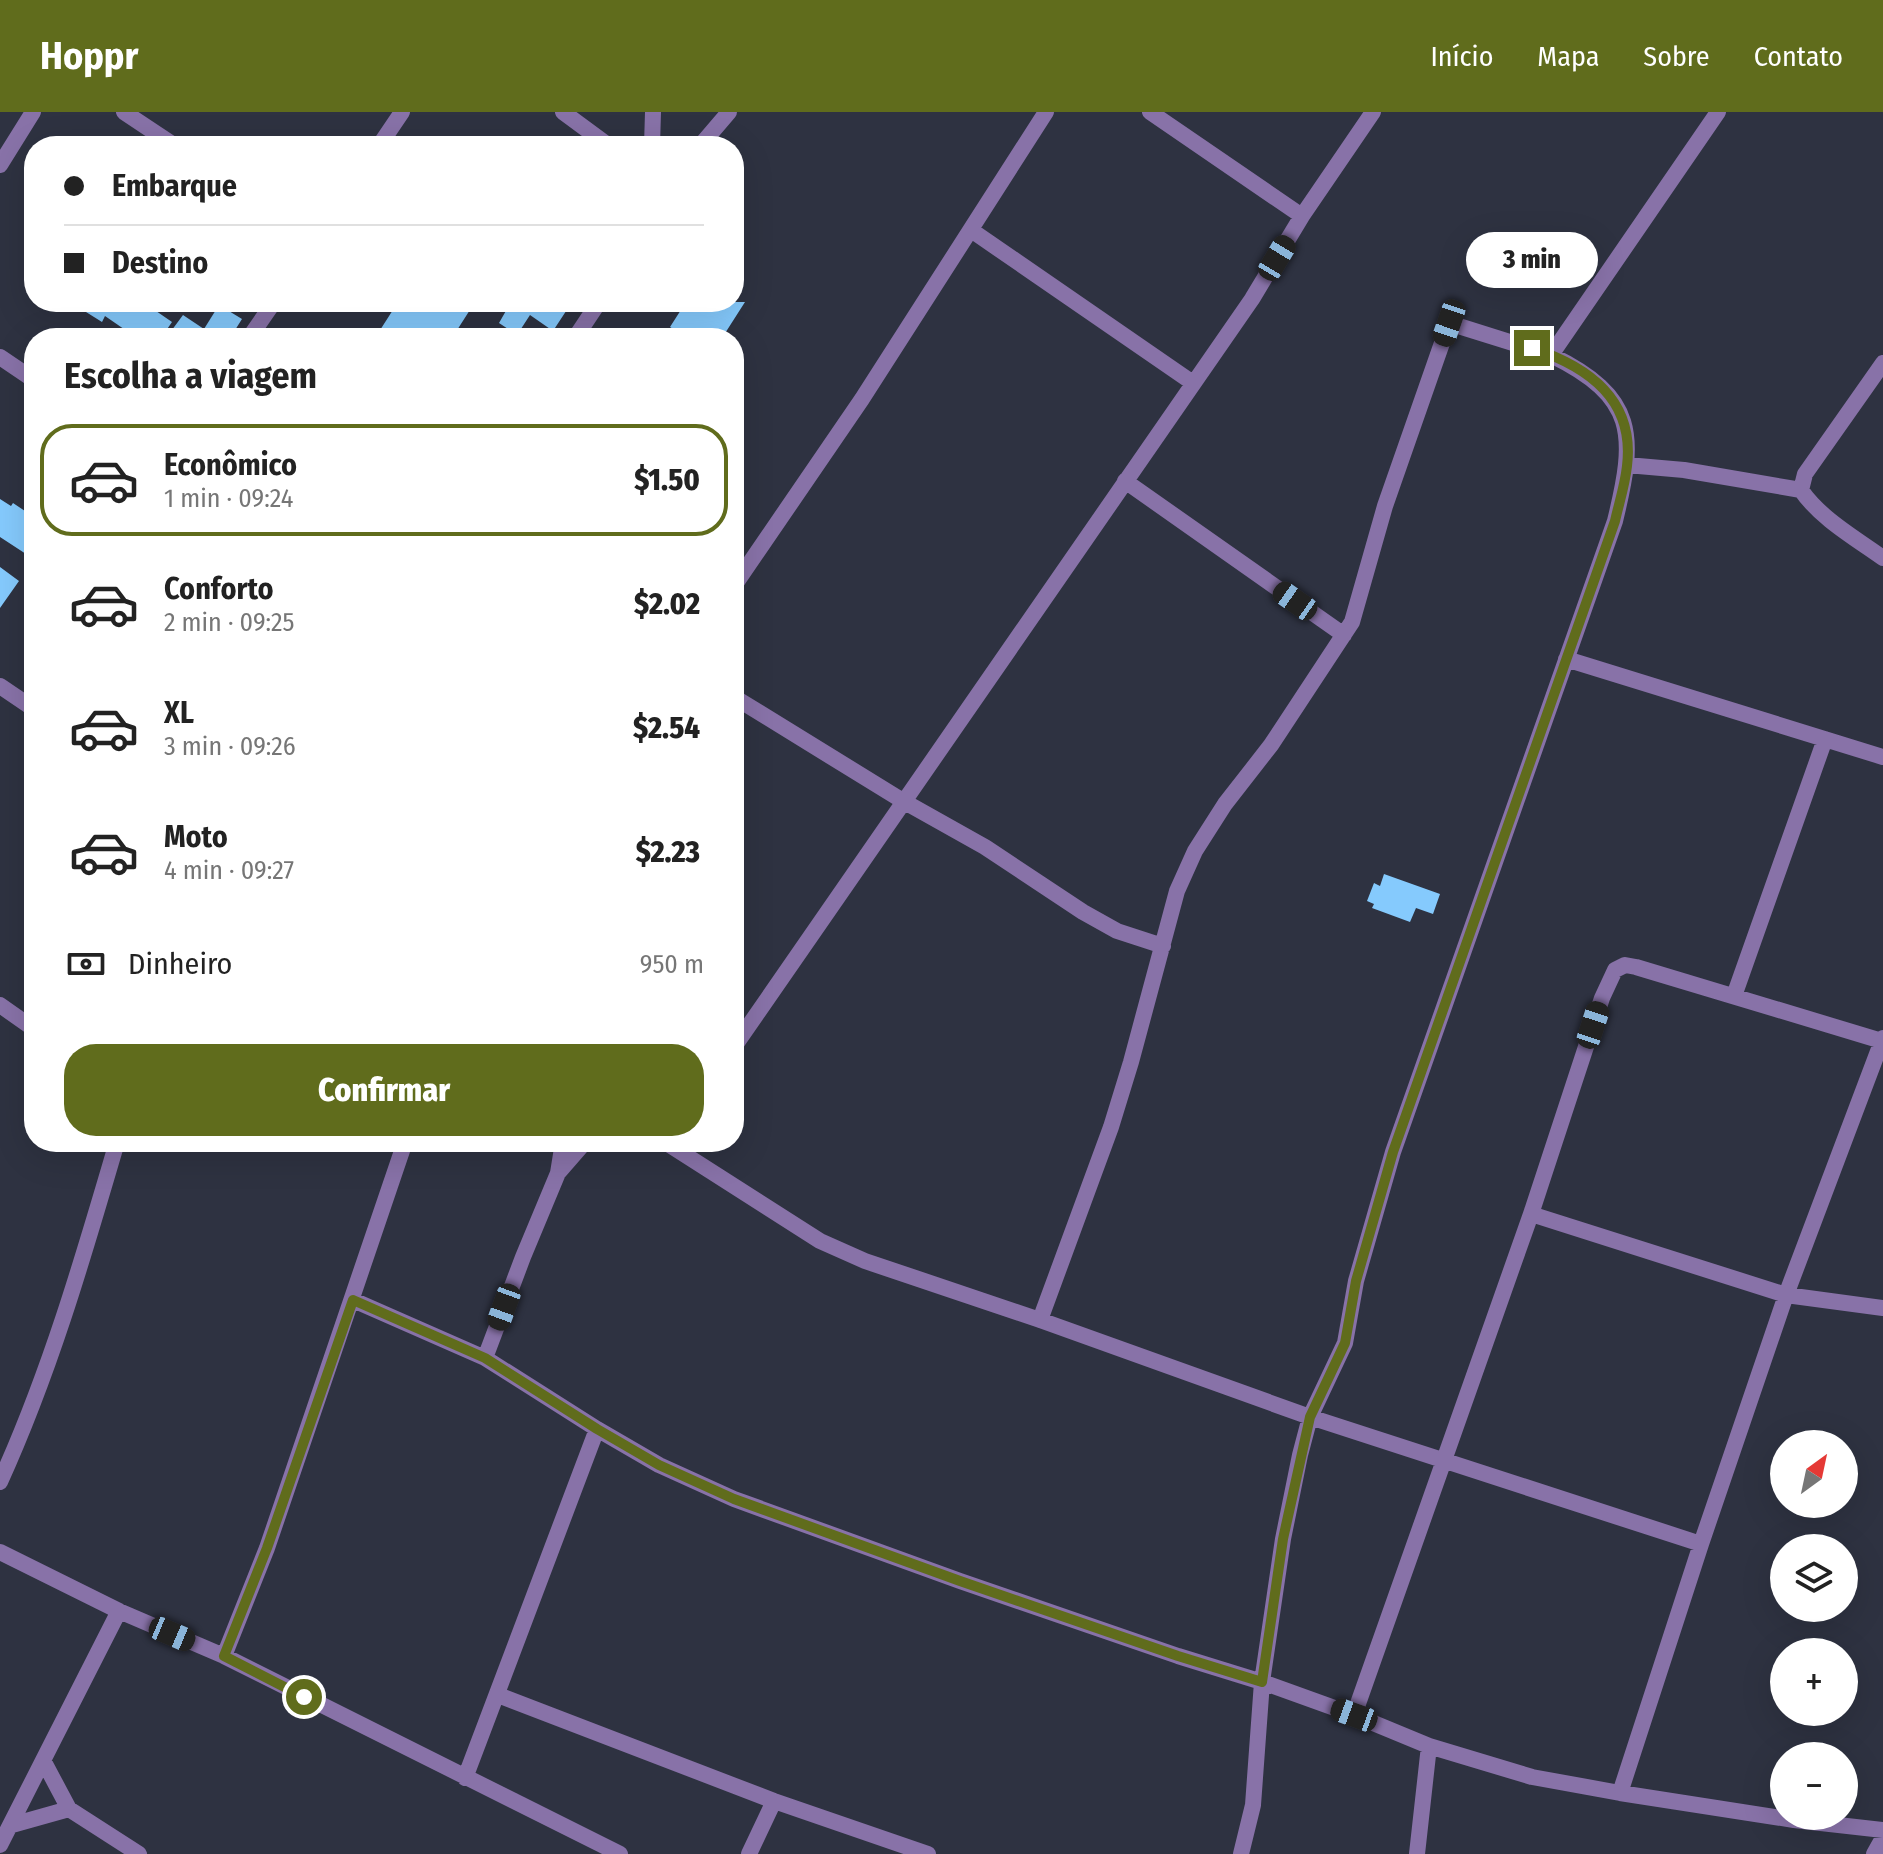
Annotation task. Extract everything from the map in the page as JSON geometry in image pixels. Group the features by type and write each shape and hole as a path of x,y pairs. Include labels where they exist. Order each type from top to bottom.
{"street":[{"path":"0,165 33,112"},
{"path":"124,112 160,136"},
{"path":"386,136 402,112"},
{"path":"563,112 595,136"},
{"path":"652,136 653,112"},
{"path":"709,136 729,112"},
{"path":"744,571 862,399 1046,112"},
{"path":"1150,112 1302,216"},
{"path":"744,1033 1252,299 1302,216 1373,112"},
{"path":"1551,355 1718,112"},
{"path":"971,230 1193,383"},
{"path":"1040,1320 1111,1127 1177,891 1195,851 1225,804 1271,745 1352,622 1385,506 1449,323 1551,355 1580,369 1602,386 1620,410 1627,435 1627,465 1615,521 1393,1152 1356,1281 1345,1343 1310,1417 1283,1539 1262,1682 1253,1805 1241,1854"},
{"path":"0,357 24,373"},
{"path":"1801,490 1805,474 1883,363"},
{"path":"1627,465 1684,470 1801,490 1830,519 1883,558"},
{"path":"1125,481 1344,635"},
{"path":"1566,659 1883,757"},
{"path":"0,686 24,702"},
{"path":"744,703 903,801 985,847 1083,912 1117,931 1163,946"},
{"path":"1734,996 1825,739"},
{"path":"1354,1715 1531,1214 1602,998 1615,970 1625,965 1636,967 1882,1040 1786,1295 1620,1793"},
{"path":"0,1005 24,1022"},
{"path":"0,1482 52,1355 114,1152"},
{"path":"224,1656 267,1548 402,1152"},
{"path":"485,1358 558,1173 561,1152"},
{"path":"558,1173 576,1152"},
{"path":"682,1152 820,1241 865,1261 1310,1417 1701,1544"},
{"path":"1531,1214 1786,1295 1883,1308"},
{"path":"353,1300 485,1358 659,1465 734,1499 828,1535 1262,1682 1429,1746 1532,1777 1794,1820 1883,1830"},
{"path":"465,1778 597,1429"},
{"path":"0,1552 119,1611 224,1656 620,1854"},
{"path":"0,1845 119,1611"},
{"path":"498,1695 774,1801 928,1854"},
{"path":"1417,1854 1429,1746"},
{"path":"44,1762 69,1809 139,1854"},
{"path":"749,1854 774,1801"},
{"path":"12,1825 69,1809"},
{"path":"1874,1854 1883,1838"}],"building":[{"path":"86,312 158,312 172,322 168,328 122,328 105,316 102,322"},
{"path":"215,312 230,312 242,319 236,328 205,328"},
{"path":"392,312 469,312 458,328 381,328"},
{"path":"505,312 565,312 555,328 549,328 530,315 522,328 506,328 499,323"},
{"path":"680,312 739,312 728,328 670,327"},
{"path":"183,315 202,328 173,328"},
{"path":"0,499 24,510 24,553 0,537"},
{"path":"0,567 19,581 0,608"},
{"path":"1384,874 1440,894 1433,914 1416,908 1410,922 1372,908 1374,904 1367,901 1374,883 1380,886"}],"route":[{"path":"304,1697 224,1656 267,1548 353,1300 485,1358 659,1465 734,1499 960,1581 1262,1682 1283,1539 1310,1417 1345,1343 1356,1281 1393,1152 1615,521 1623,486 1627,435 1620,410 1602,386 1580,369 1532,348"}]}
